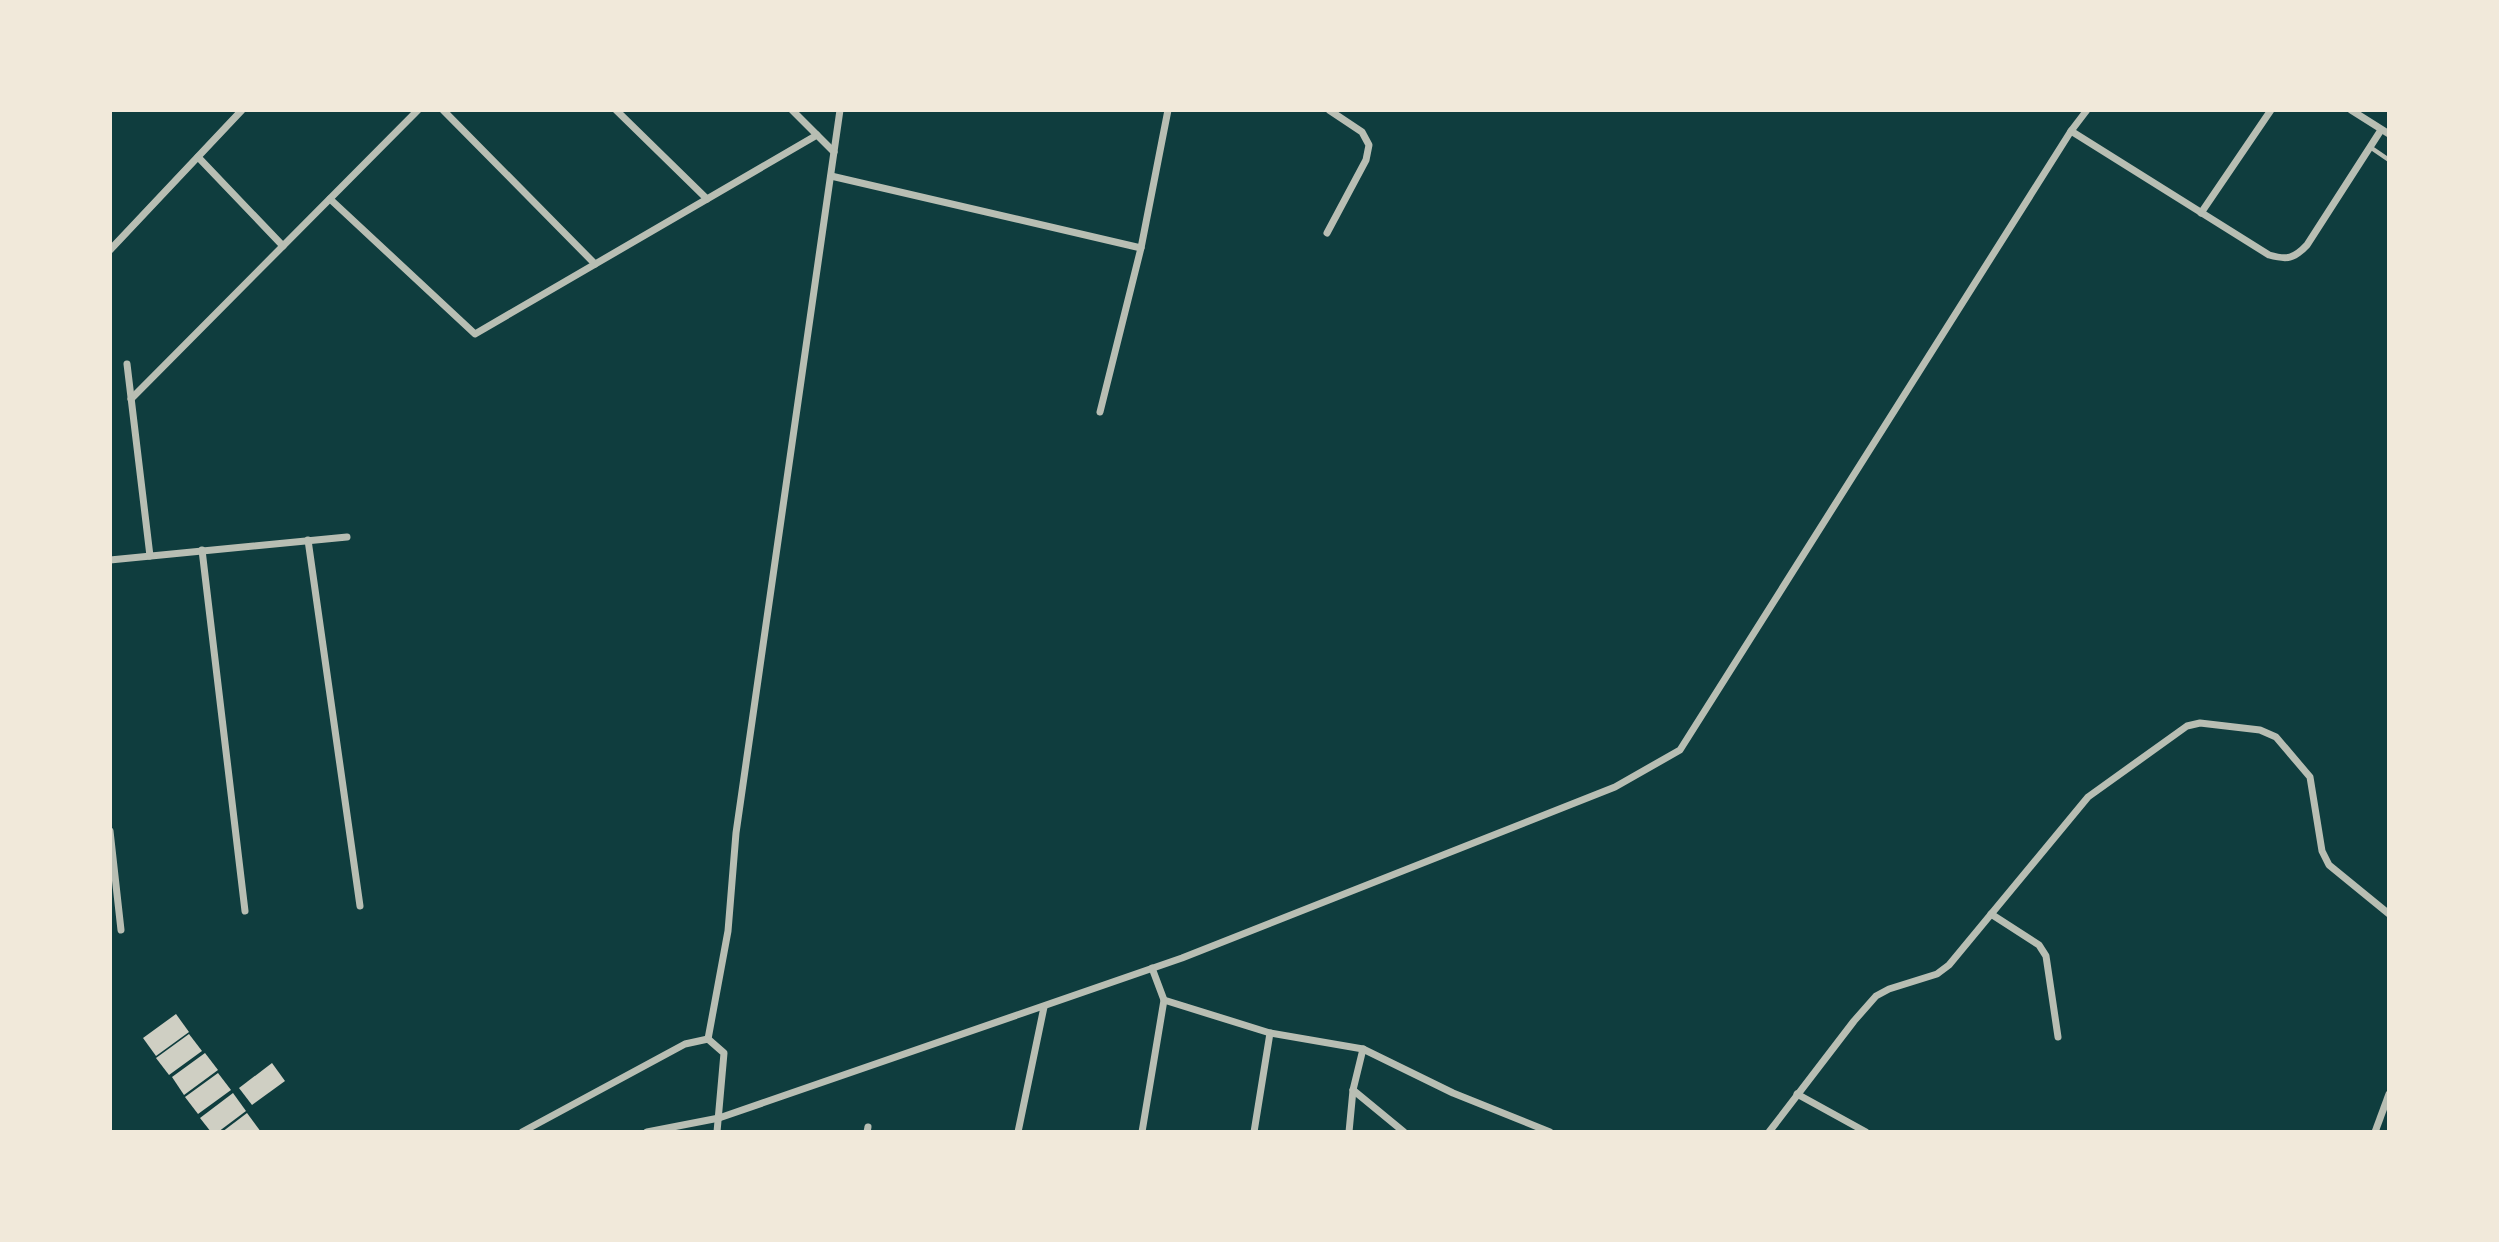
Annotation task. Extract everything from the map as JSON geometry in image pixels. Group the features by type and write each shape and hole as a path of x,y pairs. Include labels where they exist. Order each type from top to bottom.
{"street":[{"path":"110,250 242,110"},
{"path":"131,399 418,110"},
{"path":"443,110 595,264"},
{"path":"616,110 707,199"},
{"path":"792,110 834,152"},
{"path":"708,1039 728,931 736,833 841,110"},
{"path":"1100,412 1141,248 1168,110"},
{"path":"1327,233 1366,160 1369,145 1362,132 1329,110"},
{"path":"647,1132 719,1118 1152,968 1615,787 1680,750 2071,131 2087,110"},
{"path":"2201,213 2271,110"},
{"path":"2071,131 2269,256 2285,260 2297,256 2307,246 2370,147 2385,132 2351,110"},
{"path":"330,199 475,334 817,135"},
{"path":"198,157 283,246"},
{"path":"831,176 1141,248"},
{"path":"127,364 150,556"},
{"path":"110,560 347,537"},
{"path":"309,540 360,906"},
{"path":"202,550 244,911"},
{"path":"1769,1132 1876,996 1889,989 1937,974 1949,965 2088,797 2187,726 2200,723 2260,730 2276,737 2310,777 2322,852 2329,865 2389,914"},
{"path":"110,831 121,930"},
{"path":"1991,914 2039,945 2046,956 2058,1037"},
{"path":"1142,1132 1164,1000 1152,968"},
{"path":"1164,1000 1270,1033 1363,1049 1453,1093 1550,1132"},
{"path":"1018,1132 1044,1007"},
{"path":"1254,1132 1270,1033"},
{"path":"708,1039 724,1053 717,1132"},
{"path":"522,1132 685,1044 708,1039"},
{"path":"1349,1132 1353,1090 1363,1049"},
{"path":"1353,1090 1404,1132"},
{"path":"1797,1094 1866,1132"},
{"path":"2375,1132 2389,1094"}],"lane":[{"path":"2370,147 2389,160"}],"building":[{"path":"176,1014 189,1032 156,1056 143,1038"},
{"path":"189,1034 202,1051 169,1075 156,1058"},
{"path":"205,1053 218,1070 184,1095 172,1077"},
{"path":"272,1063 285,1081 252,1105 239,1088"},
{"path":"218,1073 231,1090 198,1114 185,1097"},
{"path":"233,1093 246,1111 218,1132 211,1132 200,1118"},
{"path":"247,1113 261,1132 222,1132"}]}
